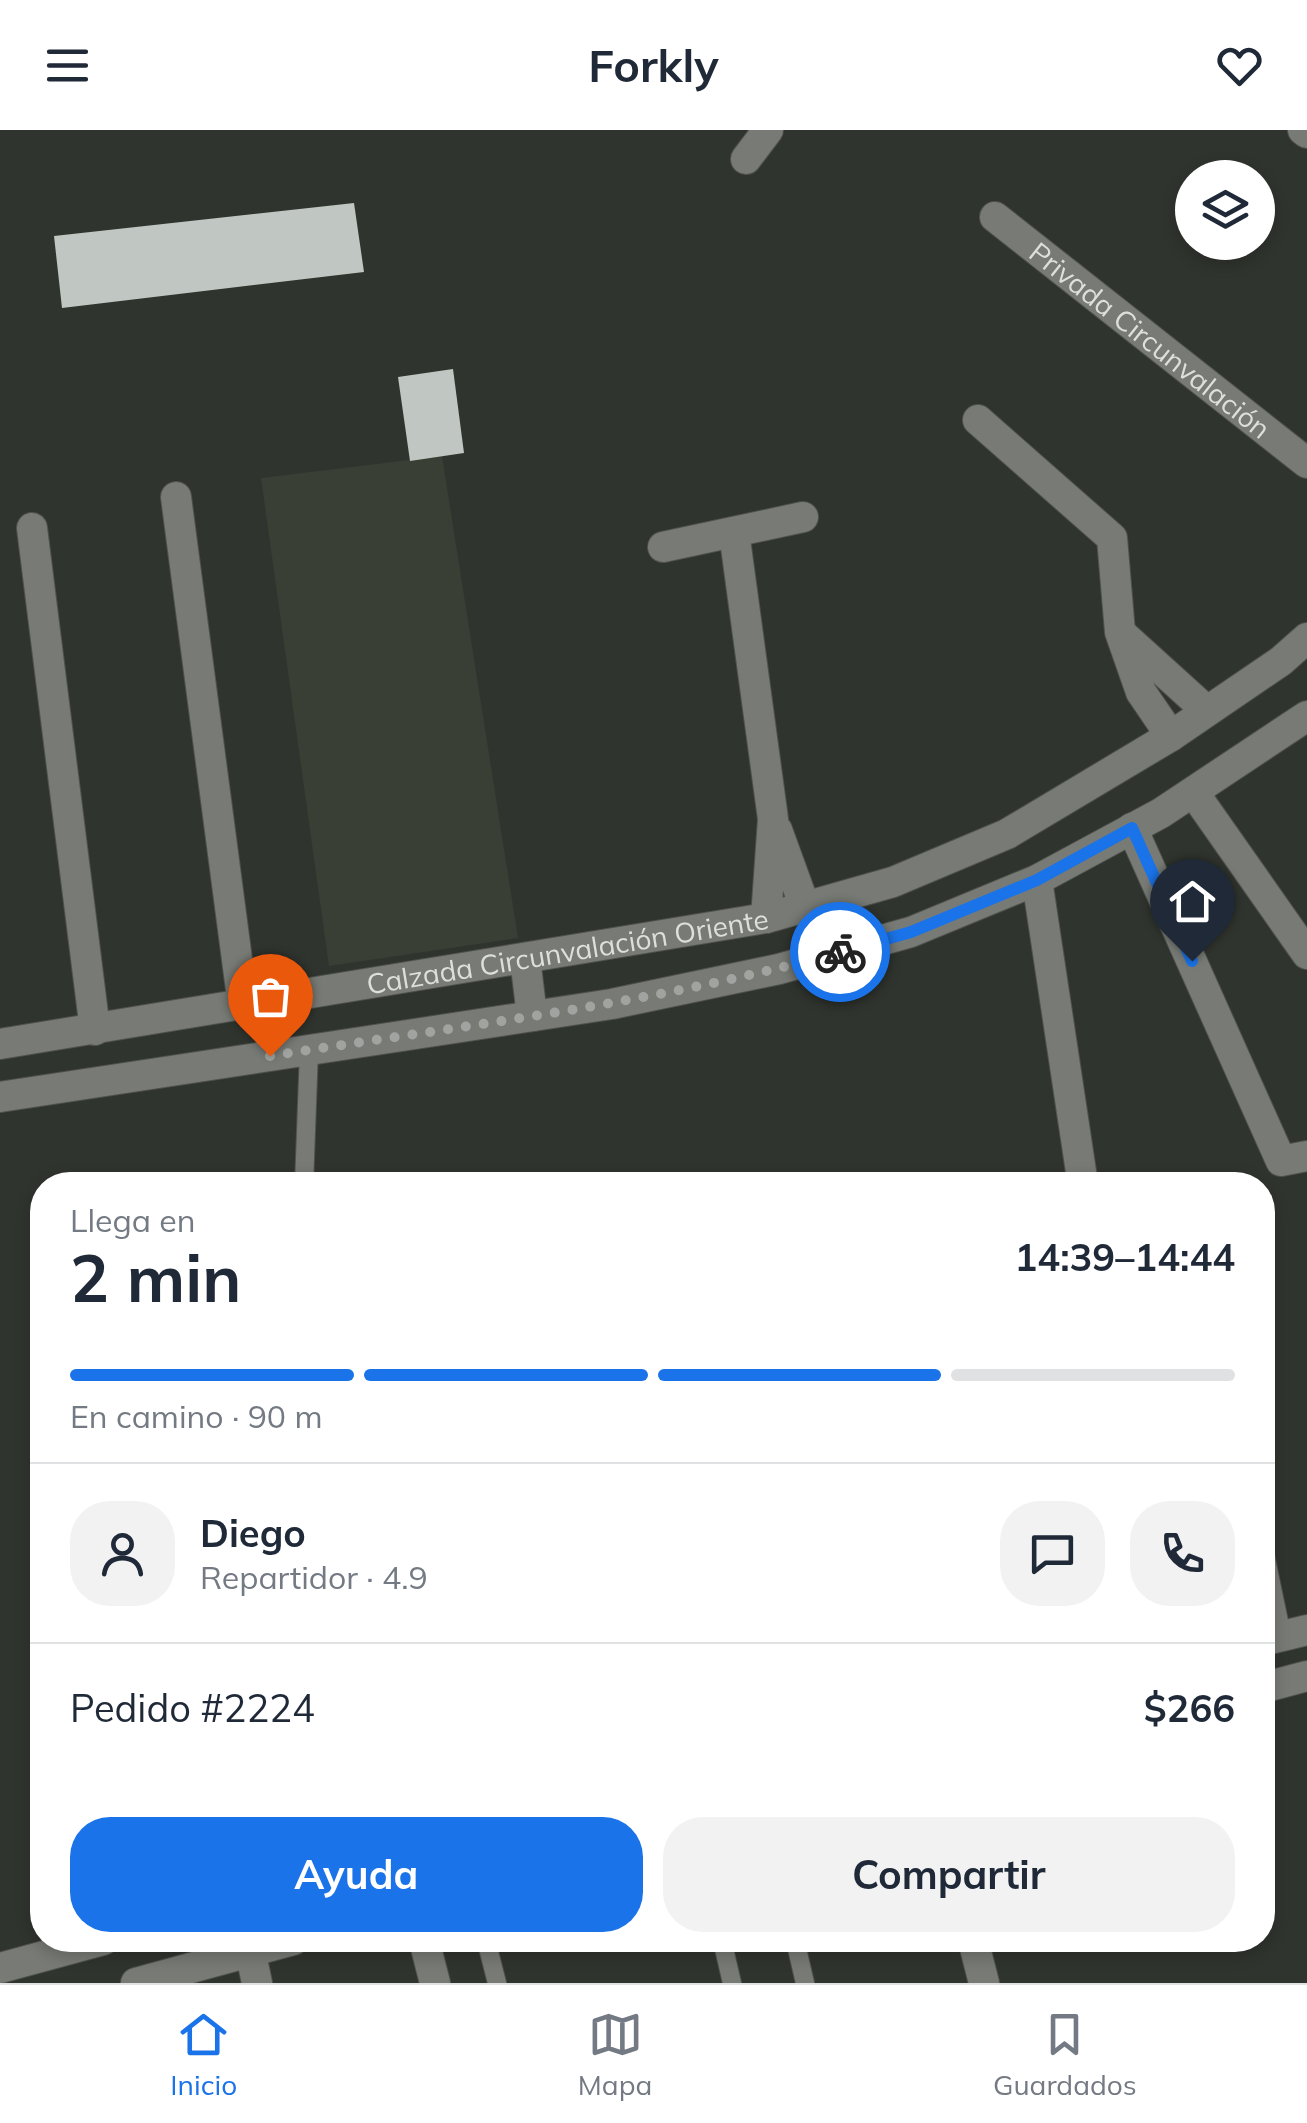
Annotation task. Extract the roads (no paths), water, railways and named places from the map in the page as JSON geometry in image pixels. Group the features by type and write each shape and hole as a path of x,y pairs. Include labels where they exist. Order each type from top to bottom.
{"street":[{"path":"746,159 768,130"},
{"name":"Privada Circunvalación","path":"995,217 1307,464"},
{"path":"978,420 1112,538 1120,632 1141,692 1171,736"},
{"path":"176,497 243,1005"},
{"path":"664,547 803,517"},
{"path":"32,528 95,1030"},
{"path":"734,532 772,818 766,918"},
{"path":"1120,632 1207,711"},
{"name":"Calzada Circunvalación Oriente","path":"0,1044 766,918 893,882 1006,834 1171,736 1307,638"},
{"name":"Calzada Circunvalación Oriente","path":"0,1097 612,1004 779,970 911,932 1037,880 1194,792 1307,716"},
{"path":"1194,792 1307,954"},
{"path":"772,818 805,907"},
{"path":"1132,828 1281,1161 1307,1156"},
{"path":"1037,880 1081,1172"},
{"path":"524,958 532,1016"},
{"path":"1275,1685 1307,1676"},
{"path":"0,1968 58,1952"},
{"path":"136,1983 232,1952"},
{"path":"251,1952 257,1983"},
{"path":"427,1952 435,1983"},
{"path":"976,1952 984,1983"}],"lane":[{"path":"304,1172 309,1050"},
{"path":"1275,1597 1284,1636"},
{"path":"489,1952 497,1983"},
{"path":"725,1952 732,1983"},
{"path":"798,1952 805,1983"}]}
